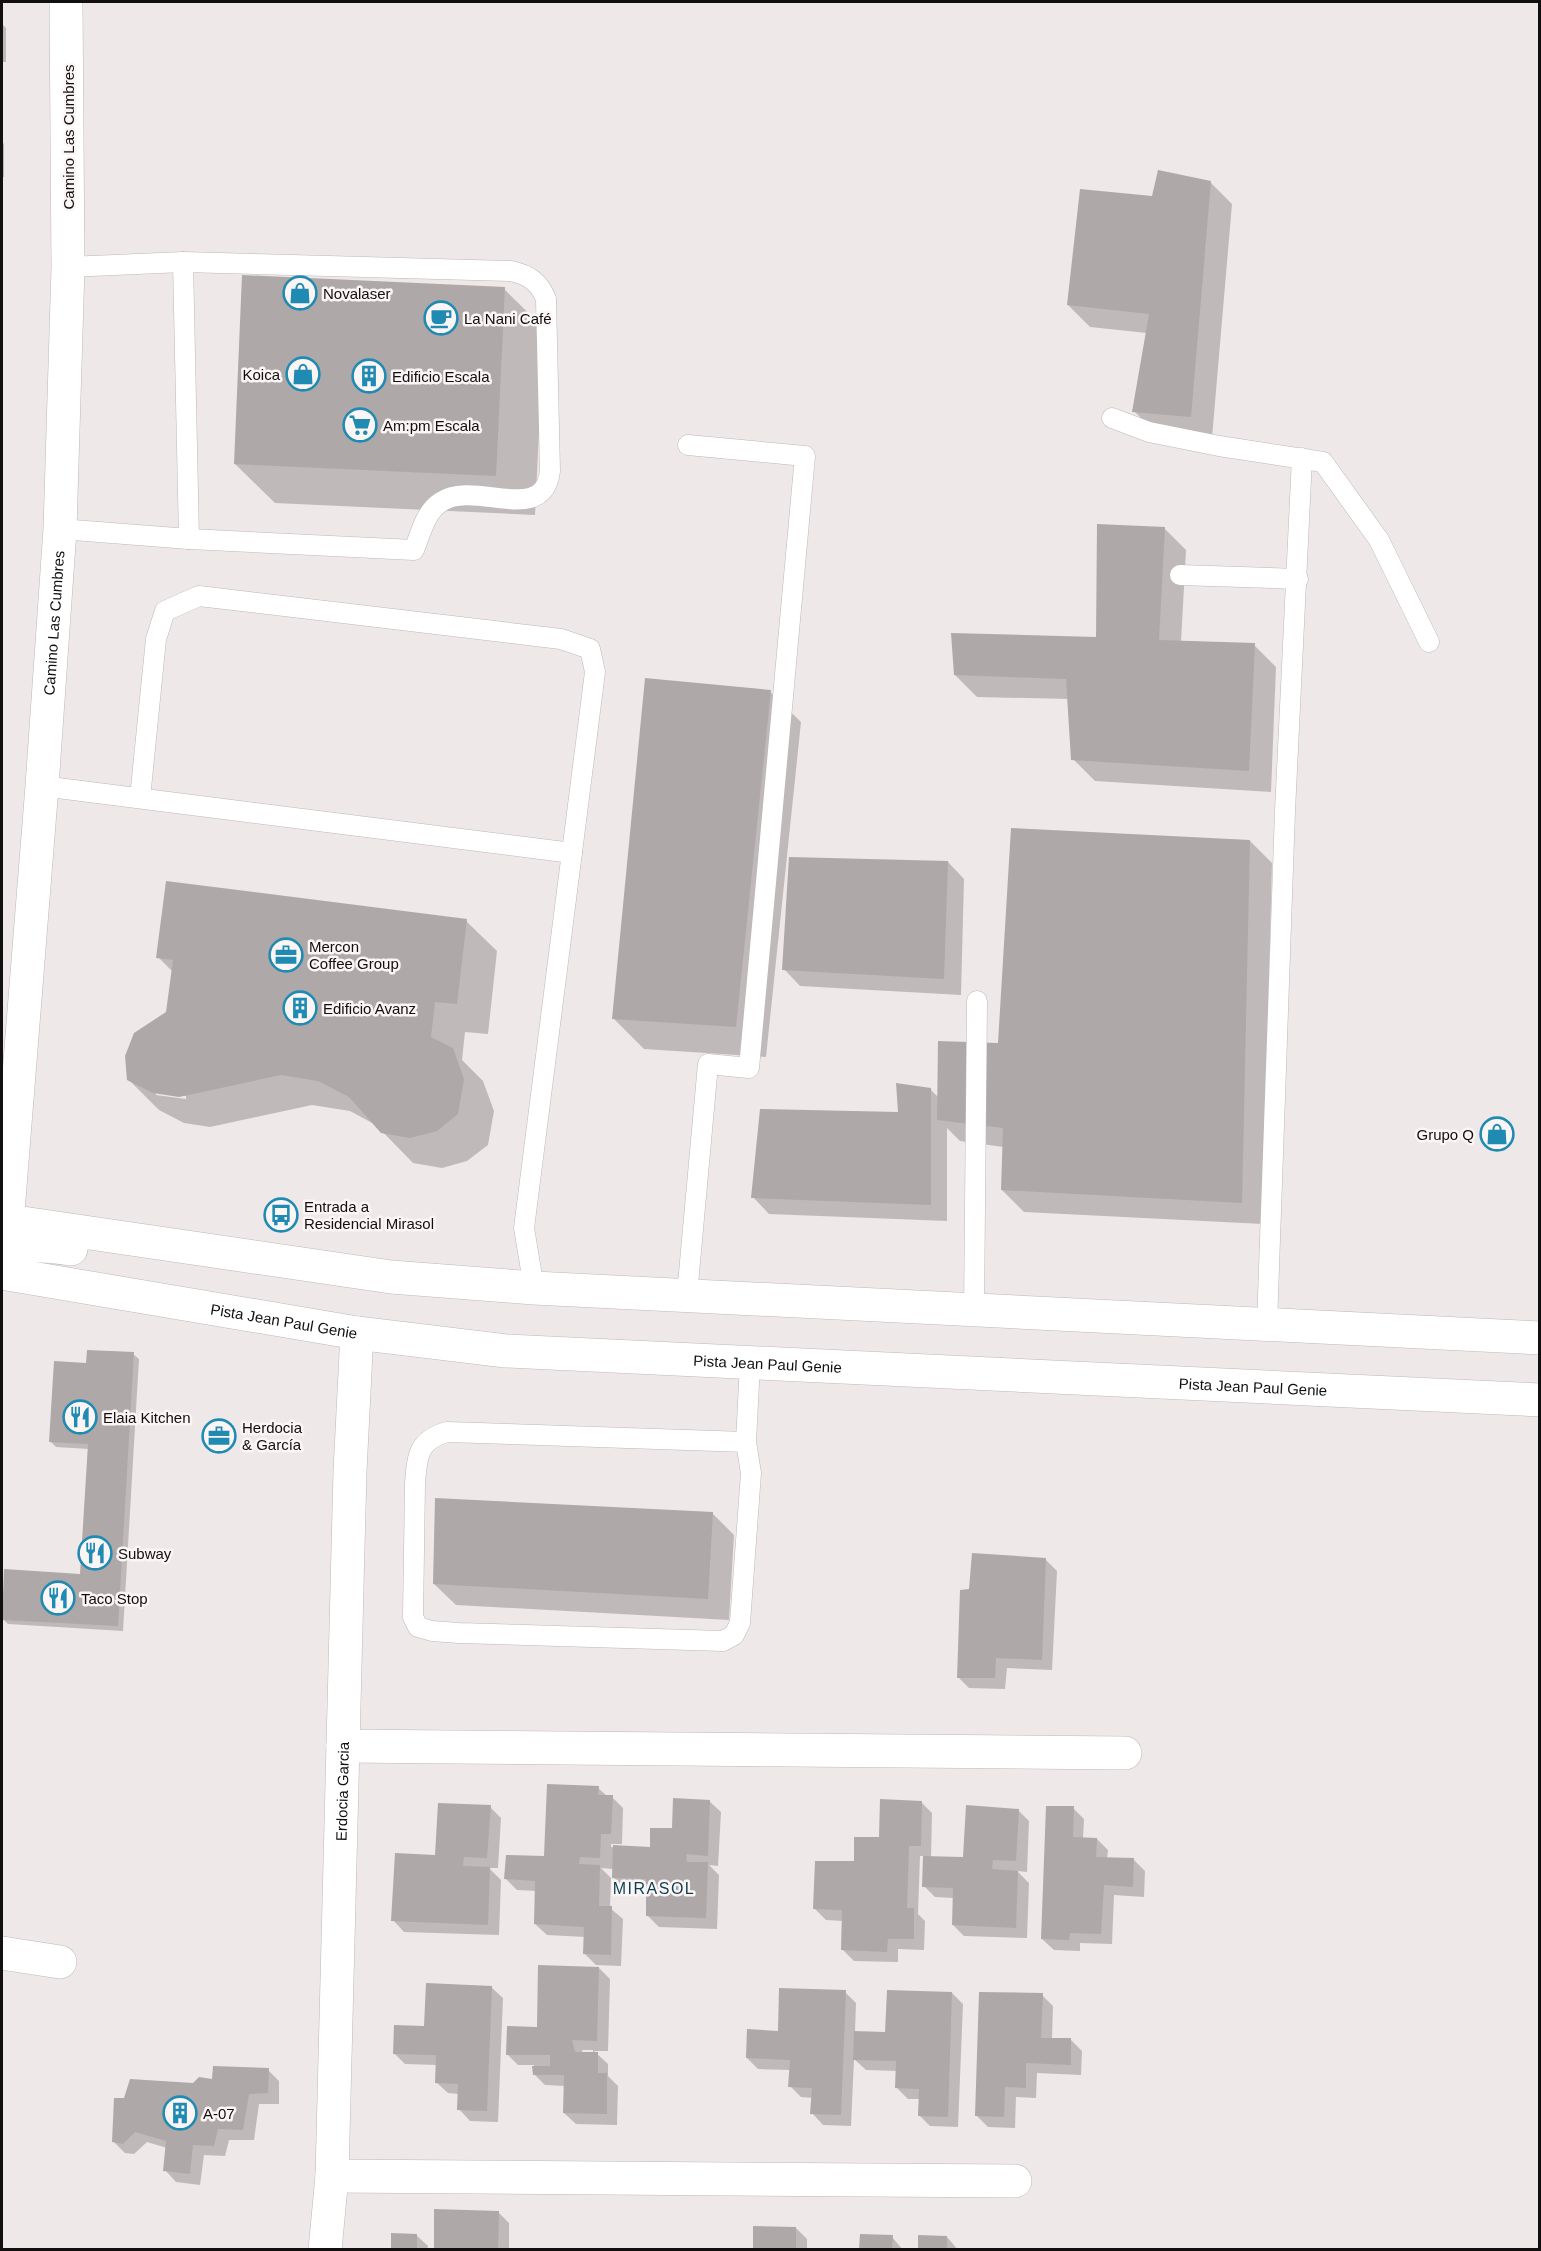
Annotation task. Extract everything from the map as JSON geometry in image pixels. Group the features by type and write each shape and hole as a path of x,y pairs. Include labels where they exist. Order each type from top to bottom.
{"street":[{"name":"Camino Las Cumbres","path":"3,1249 42,786 60,530 68,267 66,2"},
{"path":"3,1249 8,1259 14,1252 24,1247 51,1246 298,1283 323,1284 391,1277"},
{"path":"3,1249 534,1288 1539,1338"},
{"name":"Pista Jean Paul Genie","path":"3,1249 357,1333 506,1351 1539,1400"},
{"name":"Erdocia Garcia","path":"325,2250 332,2176 350,1471 357,1333"},
{"path":"1454,1396 1515,1392 1539,1387"},
{"path":"343,1746 1125,1753"},
{"path":"2,1953 60,1962"},
{"path":"332,2176 1015,2181"}],"lane":[{"path":"183,262 189,539"},
{"path":"60,530 414,550 427,518 442,501 453,496 465,495 529,499 542,493 550,471 548,311 544,294 534,279 523,273 183,262 68,267"},
{"path":"1112,418 1149,432 1219,446 1323,462 1379,540 1429,642"},
{"path":"687,1295 708,1064 749,1068 805,456 688,445"},
{"path":"1267,1325 1285,811 1298,579 1302,458"},
{"path":"1180,575 1298,579"},
{"path":"140,798 156,639 165,611 199,596 561,639 590,650 596,672 524,1228 534,1288"},
{"path":"42,786 572,853"},
{"path":"974,1310 977,1001"},
{"path":"746,1442 447,1432 431,1437 422,1448 415,1484 413,1617 418,1627 432,1631 459,1633 723,1641 734,1635 740,1623 751,1473 746,1442 750,1363"}],"building":[{"path":"1158,170 1211,181 1191,417 1132,412 1149,314 1067,305 1080,189 1152,196"},
{"name":"Edificio Escala","path":"242,275 505,287 496,476 234,464"},
{"path":"1097,524 1165,527 1159,640 1255,643 1249,771 1071,760 1066,679 954,675 951,633 1096,637"},
{"path":"645,678 771,690 736,1027 612,1019"},
{"path":"1011,828 1250,840 1242,1203 1001,1190 1003,1128 937,1120 938,1041 998,1043"},
{"path":"789,857 948,861 944,979 782,970"},
{"name":"Edificio Avanz","path":"166,881 467,919 457,1004 435,1002 431,1037 453,1048 464,1079 458,1114 437,1131 410,1138 381,1133 349,1097 318,1081 281,1075 179,1097 153,1093 127,1080 125,1056 134,1033 166,1012 173,960 156,958"},
{"path":"896,1083 931,1088 931,1205 751,1198 760,1109 898,1112"},
{"path":"87,1350 134,1352 118,1626 2,1620 4,1569 80,1574 88,1444 49,1442 54,1361 86,1363"},
{"path":"435,1498 713,1512 708,1599 433,1584"},
{"path":"972,1553 1046,1558 1042,1660 996,1658 995,1678 957,1678 960,1590 969,1589"},
{"path":"547,1784 599,1786 598,1795 613,1795 611,1834 601,1834 600,1858 580,1857 579,1864 600,1865 599,1906 612,1906 611,1955 583,1954 584,1927 534,1924 535,1881 504,1879 506,1855 544,1856"},
{"path":"673,1798 710,1800 708,1856 686,1854 687,1862 708,1862 706,1918 646,1916 646,1879 612,1878 613,1845 650,1847 650,1828 672,1828"},
{"path":"880,1799 922,1801 921,1846 909,1846 907,1908 914,1908 914,1939 888,1939 887,1952 841,1950 842,1910 813,1909 815,1861 854,1861 854,1837 879,1837"},
{"path":"438,1803 491,1805 487,1858 464,1857 463,1866 490,1867 488,1925 391,1921 395,1853 435,1855"},
{"path":"966,1805 1019,1809 1016,1861 993,1860 992,1869 1018,1871 1016,1928 952,1925 953,1888 922,1887 923,1856 963,1857"},
{"path":"1046,1806 1074,1806 1073,1837 1097,1838 1096,1857 1134,1858 1133,1887 1104,1885 1101,1934 1070,1933 1069,1940 1041,1939"},
{"path":"538,1965 599,1967 597,2041 572,2040 575,2052 598,2052 598,2073 607,2073 607,2114 563,2113 564,2075 533,2075 532,2066 550,2066 550,2055 506,2055 507,2026 537,2027"},
{"path":"426,1983 492,1986 487,2111 457,2110 458,2084 435,2083 436,2055 393,2054 394,2025 424,2026"},
{"path":"779,1988 846,1990 841,2115 810,2114 812,2088 788,2087 790,2060 746,2058 747,2029 778,2031"},
{"path":"887,1990 952,1992 948,2117 918,2116 919,2089 895,2088 896,2061 853,2060 854,2031 885,2032"},
{"path":"979,1992 1043,1993 1041,2038 1071,2038 1071,2065 1026,2063 1026,2088 1005,2087 1004,2117 975,2116"},
{"name":"A-07","path":"213,2066 269,2068 268,2093 249,2094 243,2130 218,2129 214,2146 193,2145 190,2174 163,2171 166,2141 135,2132 123,2144 112,2142 114,2098 124,2098 130,2079 193,2083 199,2077 212,2079"},
{"path":"434,2209 499,2211 498,2250 434,2250"},
{"path":"753,2226 796,2227 796,2250 753,2250"},
{"path":"391,2233 417,2234 417,2250 391,2250"},
{"path":"860,2234 893,2235 892,2250 859,2250"},
{"path":"918,2235 947,2236 947,2250 918,2250"}],"place":[{"name":"Novalaser","path":"300,293"},
{"name":"La Nani Café","path":"441,318"},
{"name":"Koica","path":"303,374"},
{"name":"Edificio Escala","path":"369,376"},
{"name":"Am:pm Escala","path":"360,425"},
{"name":"Mercon Coffee Group","path":"286,955"},
{"name":"Edificio Avanz","path":"300,1008"},
{"name":"Grupo Q","path":"1497,1134"},
{"name":"Entrada a Residencial Mirasol","path":"281,1215"},
{"name":"Elaia Kitchen","path":"80,1417"},
{"name":"Herdocia & García","path":"219,1436"},
{"name":"Subway","path":"95,1553"},
{"name":"Taco Stop","path":"58,1598"},
{"name":"A-07","path":"180,2113"}],"district":[{"name":"MIRASOL","path":"654,1888"}]}
